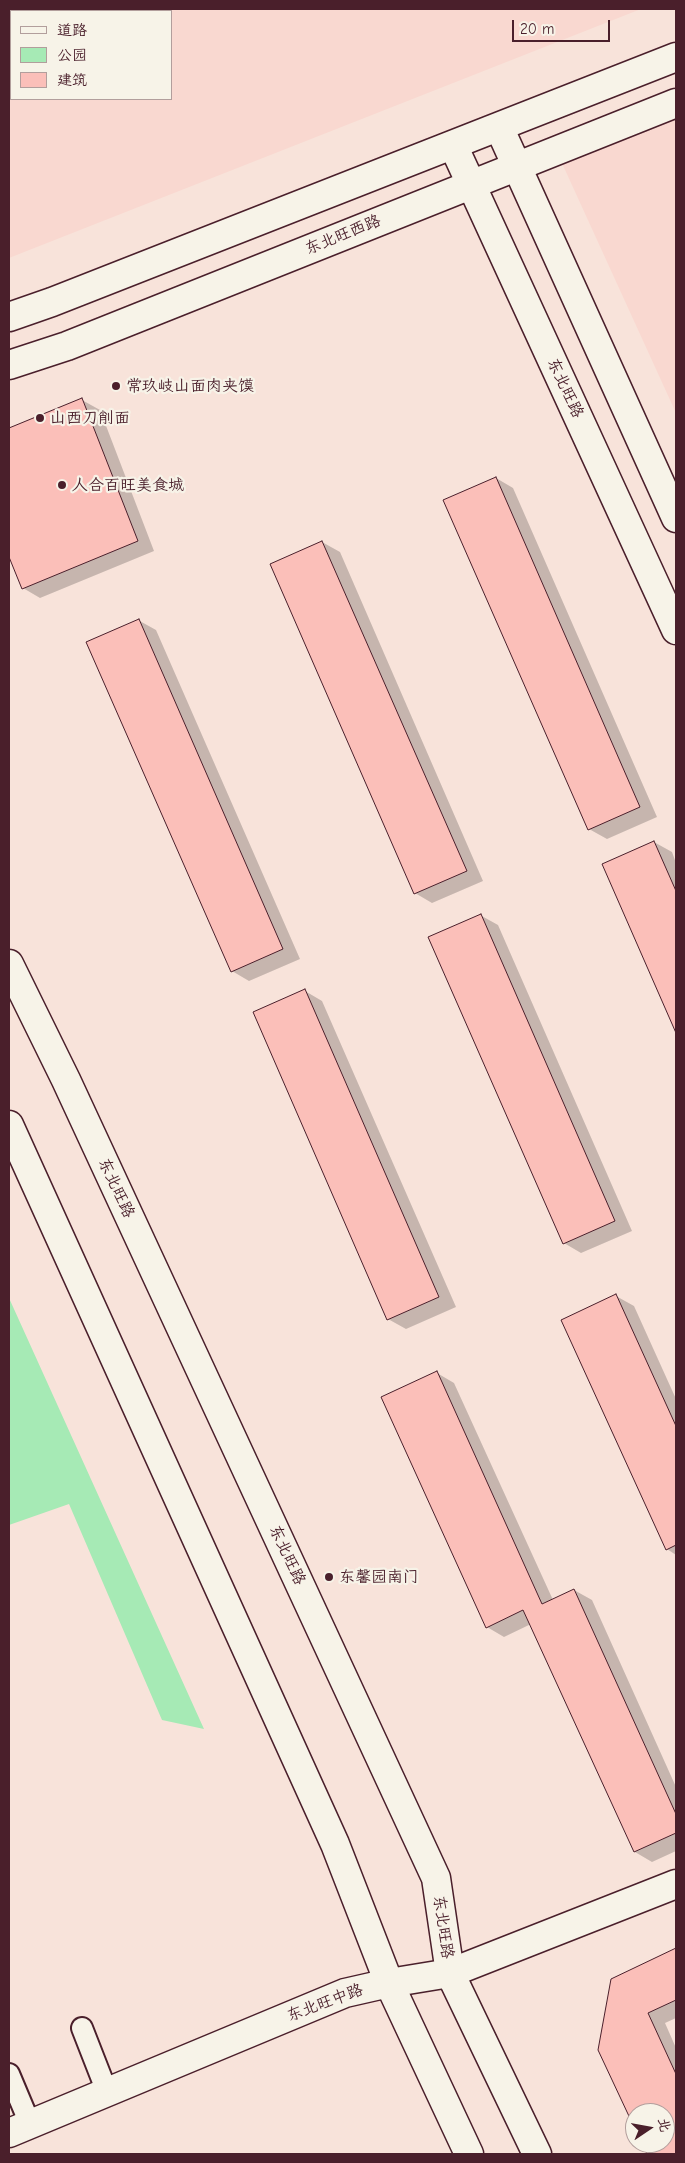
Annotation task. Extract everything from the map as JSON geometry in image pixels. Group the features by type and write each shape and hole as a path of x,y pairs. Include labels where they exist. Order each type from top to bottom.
{"street":[{"path":"9,317 52,302 676,57"},
{"name":"东北旺西路","path":"9,365 67,346 676,103"},
{"path":"499,127 676,518"},
{"name":"东北旺路","path":"453,145 676,630"},
{"name":"东北旺路","path":"9,964 66,1080 436,1878 450,1973 537,2154"},
{"path":"9,1125 336,1844 389,1983 469,2154"},
{"name":"东北旺中路","path":"20,2128 345,1993 389,1983 450,1973 676,1884"}],"lane":[{"path":"82,2028 107,2092"},
{"path":"9,2074 20,2128"}],"shaded area":[{"path":"9,9 641,9 9,258"},
{"path":"676,116 676,413 561,161"}],"green space":[{"path":"9,1298 204,1729 162,1720 69,1504 9,1525"}],"building":[{"name":"人合百旺美食城","path":"82,398 138,541 22,589 9,557 9,428"},
{"path":"496,477 640,807 588,830 443,500"},
{"path":"322,541 467,871 414,894 270,564"},
{"path":"139,619 283,949 231,972 86,642"},
{"path":"654,841 676,891 676,1033 602,864"},
{"path":"481,914 615,1221 563,1244 428,937"},
{"path":"305,989 439,1297 387,1320 253,1012"},
{"path":"616,1294 676,1426 676,1545 666,1550 561,1320"},
{"path":"437,1371 542,1604 574,1589 676,1814 676,1833 634,1852 523,1610 486,1628 381,1397"},
{"path":"676,1948 676,2000 648,2013 676,2074 676,2154 647,2153 675,2153 675,2103 625,2103 625,2108 598,2050 611,1979"}],"place":[{"name":"常玖岐山面肉夹馍","path":"116,386"},
{"name":"山西刀削面","path":"40,418"},
{"name":"人合百旺美食城","path":"62,485"},
{"name":"东馨园南门","path":"329,1577"}]}
